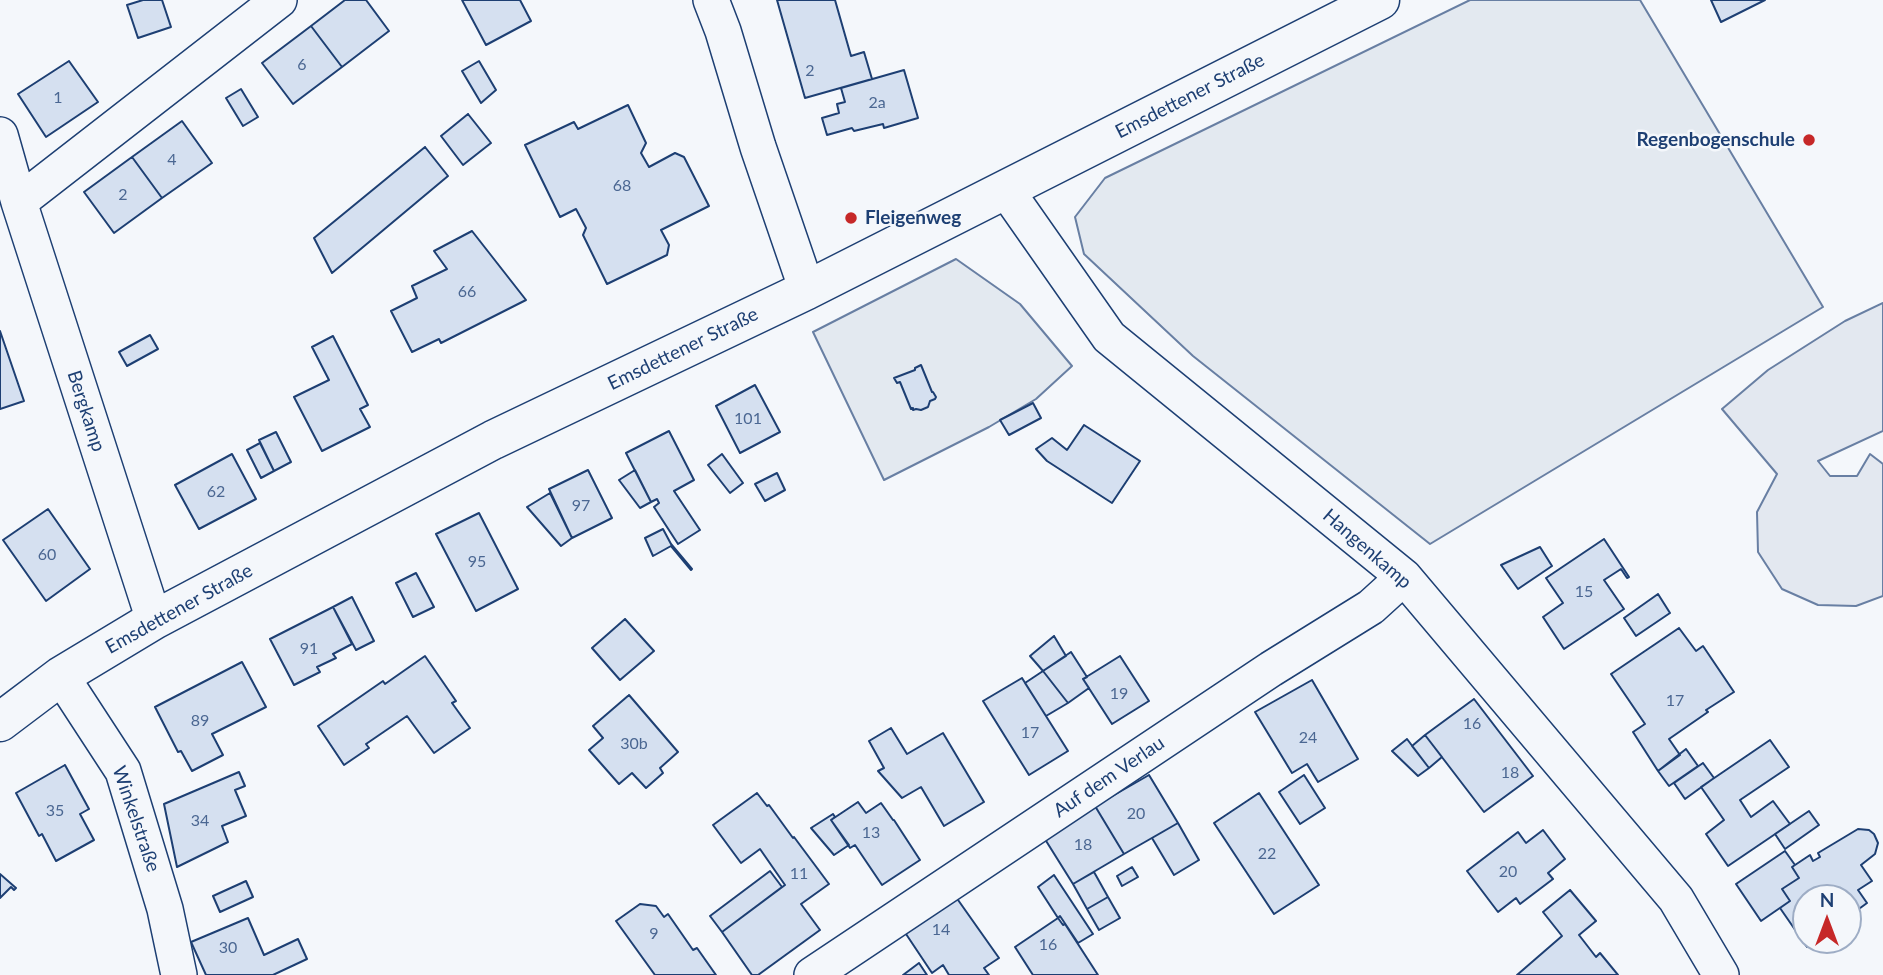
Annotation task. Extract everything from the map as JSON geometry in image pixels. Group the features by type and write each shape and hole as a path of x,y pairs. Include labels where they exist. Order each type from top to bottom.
{"main road":[{"name":"Emsdettener Straße","path":"0,722 61,676 154,620 494,440 807,290 1380,0"}],"street":[{"path":"19,202 279,0"},
{"path":"710,0 723,31 758,147 807,290"},
{"name":"Bergkamp","path":"0,135 19,202 154,620"},
{"name":"Hangenkamp","path":"1006,190 1109,337 1404,578 1676,899 1721,975"},
{"name":"Auf dem Verlau","path":"812,975 1260,676 1371,607 1404,578"},
{"name":"Winkelstraße","path":"61,676 123,771 165,909 178,975"}],"shaded area":[{"path":"1470,0 1640,0 1823,307 1430,544 1193,356 1084,254 1075,217 1105,178"},
{"path":"956,259 1020,304 1072,366 1036,399 989,427 884,480 813,332"},
{"path":"1883,303 1883,431 1818,461 1830,476 1857,476 1870,454 1883,464 1883,596 1856,606 1818,605 1782,589 1758,552 1757,512 1777,474 1722,409 1768,370 1845,321"}],"building":[{"path":"143,0 162,0 171,27 138,38 127,5"},
{"path":"345,0 366,0 389,31 342,67 311,26"},
{"path":"462,0 520,0 531,21 486,45"},
{"path":"777,0 835,0 851,56 864,52 872,79 805,98"},
{"path":"1711,0 1765,0 1721,22"},
{"path":"311,26 342,67 293,104 262,63"},
{"path":"69,61 98,102 46,137 18,94"},
{"path":"479,61 496,90 481,103 462,71"},
{"path":"904,70 918,118 884,128 883,124 827,135 822,118 839,113 837,104 845,102 841,88"},
{"path":"241,89 258,117 243,126 226,98"},
{"path":"628,105 646,143 641,153 649,167 675,153 684,157 709,206 661,230 669,245 667,255 607,284 583,235 586,228 576,209 560,217 525,145 574,122 578,129"},
{"path":"468,114 491,143 463,165 441,136"},
{"path":"182,121 212,163 162,198 132,157"},
{"path":"425,147 448,176 332,273 314,238"},
{"path":"132,157 162,198 114,233 84,192"},
{"path":"472,231 526,300 441,343 439,339 412,352 391,311 417,298 412,286 447,269 434,251"},
{"path":"0,331 24,401 0,409"},
{"path":"150,335 158,349 127,366 119,352"},
{"path":"333,336 368,405 360,409 370,427 322,451 294,397 329,380 312,347"},
{"path":"921,365 936,397 930,401 928,407 913,410 900,382 897,383 894,378"},
{"path":"755,385 780,432 740,453 716,406"},
{"path":"1033,403 1041,418 1009,435 1000,420"},
{"path":"1084,425 1140,461 1112,503 1047,461 1036,449 1052,438 1067,450"},
{"path":"669,431 694,480 674,491 700,530 678,544 654,507 659,503 657,499 651,502 626,453"},
{"path":"276,432 291,462 274,471 259,440"},
{"path":"260,443 274,471 261,478 247,450"},
{"path":"232,454 256,499 199,529 175,485"},
{"path":"722,454 743,483 730,493 708,465"},
{"path":"588,470 612,518 572,538 549,489"},
{"path":"635,470 651,502 640,508 619,480"},
{"path":"777,473 785,490 765,501 755,484"},
{"path":"550,493 572,538 561,546 527,507"},
{"path":"48,509 90,569 46,601 3,540"},
{"path":"479,513 518,589 476,611 436,534"},
{"path":"663,529 691,570 671,546 653,556 645,538"},
{"path":"1604,539 1629,577 1627,578 1621,569 1604,580 1624,609 1564,649 1543,617 1563,603 1546,578"},
{"path":"1540,547 1552,566 1518,589 1501,565"},
{"path":"416,573 434,607 413,617 396,583"},
{"path":"1658,594 1670,613 1636,636 1624,618"},
{"path":"352,597 374,641 356,650 333,607"},
{"path":"333,607 352,644 333,654 336,658 317,667 320,672 294,685 270,639"},
{"path":"625,619 654,651 620,680 592,648"},
{"path":"1679,628 1696,651 1703,646 1734,692 1669,739 1680,755 1658,771 1633,732 1645,724 1611,674"},
{"path":"1054,636 1066,656 1043,671 1030,656"},
{"path":"1071,652 1087,677 1083,679 1089,688 1068,703 1043,671"},
{"path":"425,656 456,701 452,703 470,728 434,753 407,716 366,744 369,748 344,765 318,726"},
{"path":"1120,656 1149,701 1112,724 1083,679"},
{"path":"242,662 266,707 212,734 223,755 192,771 181,751 178,752 155,707"},
{"path":"1043,671 1068,703 1046,716 1025,683"},
{"path":"1022,678 1068,751 1029,775 983,701"},
{"path":"1312,680 1358,759 1318,782 1307,764 1292,773 1255,712"},
{"path":"629,695 678,752 660,768 663,773 646,788 632,773 619,784 589,750 603,738 593,726"},
{"path":"1474,699 1533,776 1484,812 1425,735"},
{"path":"891,728 907,754 943,733 984,802 944,826 921,787 902,798 878,771 884,768 869,741"},
{"path":"1425,735 1442,757 1429,768 1412,746"},
{"path":"1407,739 1429,768 1418,776 1392,751"},
{"path":"1770,740 1789,767 1740,800 1751,817 1773,801 1790,824 1728,866 1706,834 1724,820 1701,787"},
{"path":"1686,749 1698,766 1669,786 1658,771"},
{"path":"1703,763 1714,778 1685,799 1674,783"},
{"path":"65,765 89,809 80,814 94,840 56,861 16,793"},
{"path":"239,772 245,786 235,790 246,816 222,826 228,842 177,867 164,804"},
{"path":"1149,775 1178,823 1124,854 1095,806"},
{"path":"1304,775 1325,808 1300,824 1279,792"},
{"path":"757,793 829,884 801,904 820,930 758,975 752,975 722,932 785,885 760,849 741,863 713,825"},
{"path":"1259,793 1319,885 1274,914 1214,823"},
{"path":"858,802 866,813 881,803 920,860 882,885 855,845 850,848 831,820"},
{"path":"1095,806 1124,854 1073,884 1043,836"},
{"path":"1809,811 1819,825 1785,849 1775,834"},
{"path":"833,814 835,817 831,820 849,845 834,855 811,828"},
{"path":"1178,823 1199,860 1174,875 1152,838"},
{"path":"1858,829 1869,830 1878,843 1875,854 1861,865 1872,881 1862,887 1862,884 1792,884 1792,925 1780,908 1790,901 1782,889 1799,878 1792,867 1810,855 1813,861 1820,857 1818,853"},
{"path":"1543,830 1565,859 1548,873 1553,879 1520,904 1516,898 1498,912 1467,871 1518,832 1526,843"},
{"path":"1785,851 1795,865 1792,867 1799,878 1782,889 1790,901 1761,921 1736,884"},
{"path":"1132,867 1138,877 1122,886 1117,876"},
{"path":"770,871 782,887 722,932 710,916"},
{"path":"1094,872 1108,897 1087,909 1073,884"},
{"path":"0,874 16,888 14,890 11,887 0,898"},
{"path":"1054,875 1093,934 1078,943 1038,887"},
{"path":"246,881 253,897 220,912 213,896"},
{"path":"951,890 999,958 984,968 989,975 949,975 943,965 932,973 900,925"},
{"path":"1570,890 1596,921 1579,935 1596,957 1600,953 1618,975 1517,975 1562,936 1543,912"},
{"path":"1108,897 1120,918 1099,930 1087,909"},
{"path":"640,904 656,906 664,917 668,914 693,950 697,948 716,975 655,975 616,921"},
{"path":"248,918 264,955 298,939 307,959 273,975 206,975 191,942"},
{"path":"1058,918 1065,924 1098,975 1033,975 1015,947"},
{"path":"919,963 927,975 903,975"}],"place":[{"name":"Regenbogenschule","path":"1809,140"},
{"name":"Fleigenweg","path":"851,218"}]}
